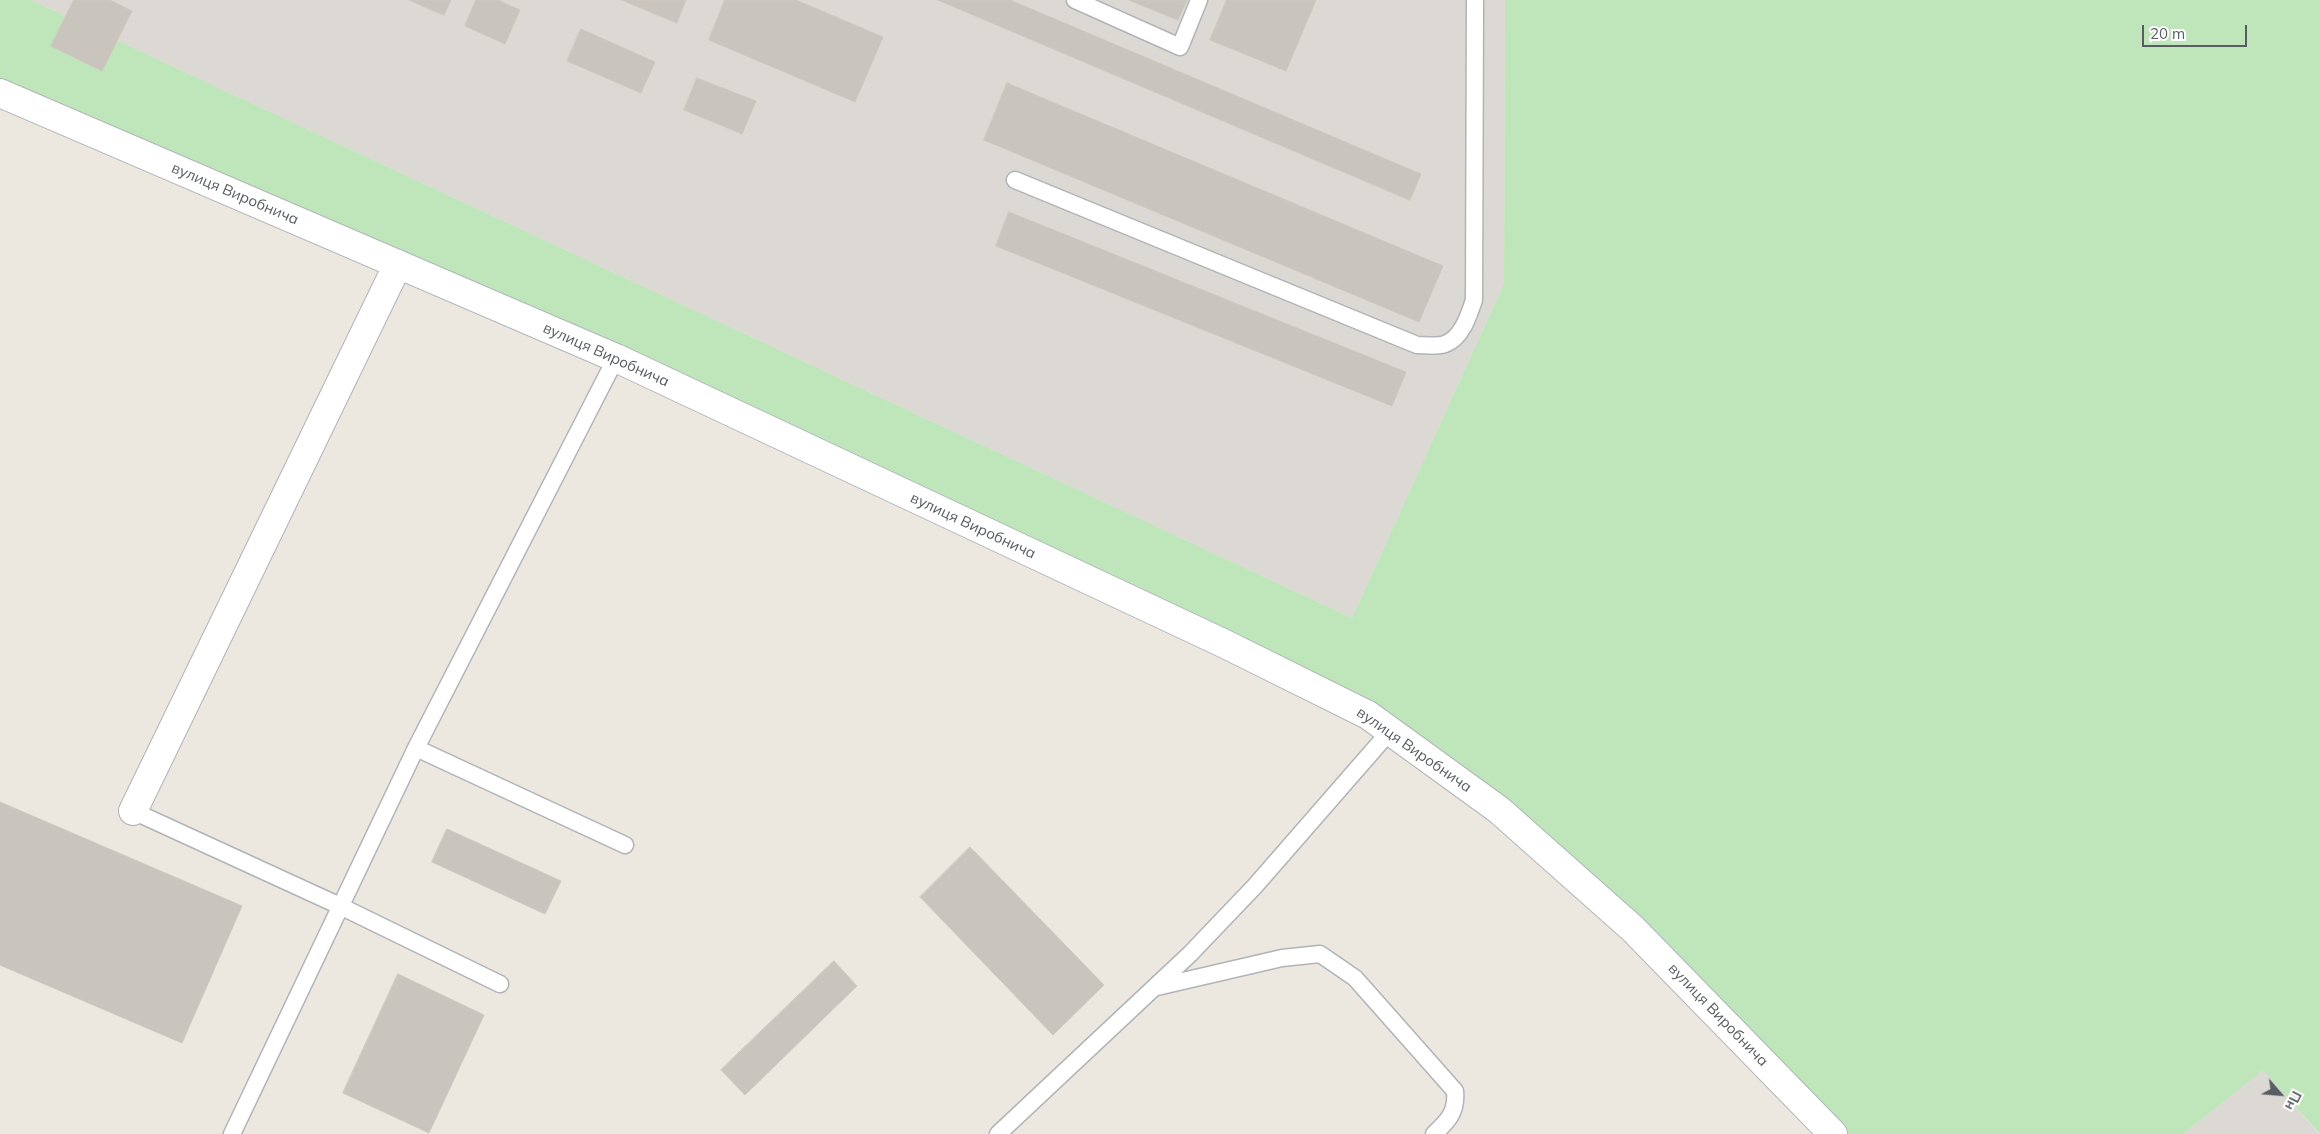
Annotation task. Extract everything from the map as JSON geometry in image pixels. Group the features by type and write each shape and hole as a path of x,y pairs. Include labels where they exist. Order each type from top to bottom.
{"street":[{"name":"вулиця Виробнича","path":"0,93 616,358 1226,644 1368,715 1499,810 1634,929 1833,1134"},
{"path":"133,811 398,264"}],"lane":[{"path":"1074,0 1180,47 1200,0"},
{"path":"1015,180 1417,345 1445,344 1466,323 1474,300 1475,0"},
{"path":"232,1134 416,748 616,358"},
{"path":"998,1134 1154,987 1255,886 1391,730"},
{"path":"416,748 625,845"},
{"path":"133,811 340,906 500,984"},
{"path":"1154,987 1282,958 1320,954 1355,978 1454,1092 1456,1105 1444,1124 1434,1134"}],"shaded area":[{"path":"31,0 1505,0 1504,283 1352,618"},
{"path":"2263,1069 2319,1134 2183,1134"}],"green space":[{"path":"0,0 31,0 1352,618 1504,283 1505,0 2320,0 2320,1134 2263,1070 2183,1134 1833,1134 1633,929 1368,715 0,93"}],"building":[{"path":"74,0 110,0 132,11 102,71 51,46"},
{"path":"409,0 451,0 444,15"},
{"path":"476,0 498,0 520,10 505,44 465,26"},
{"path":"622,0 686,0 677,23"},
{"path":"725,0 796,0 883,37 855,102 709,40"},
{"path":"938,0 1010,0 1421,174 1410,200"},
{"path":"1129,0 1187,0 1178,20"},
{"path":"1227,0 1316,0 1286,71 1210,40"},
{"path":"581,29 655,62 641,93 567,61"},
{"path":"697,78 756,101 742,134 684,110"},
{"path":"1007,83 1443,266 1419,322 984,140"},
{"path":"1009,212 1406,372 1392,406 996,246"},
{"path":"0,802 242,906 182,1043 0,965"},
{"path":"447,829 561,881 545,914 432,862"},
{"path":"970,847 1104,985 1053,1035 920,897"},
{"path":"834,961 857,986 745,1095 721,1070"},
{"path":"398,974 484,1015 429,1133 343,1093"}]}
